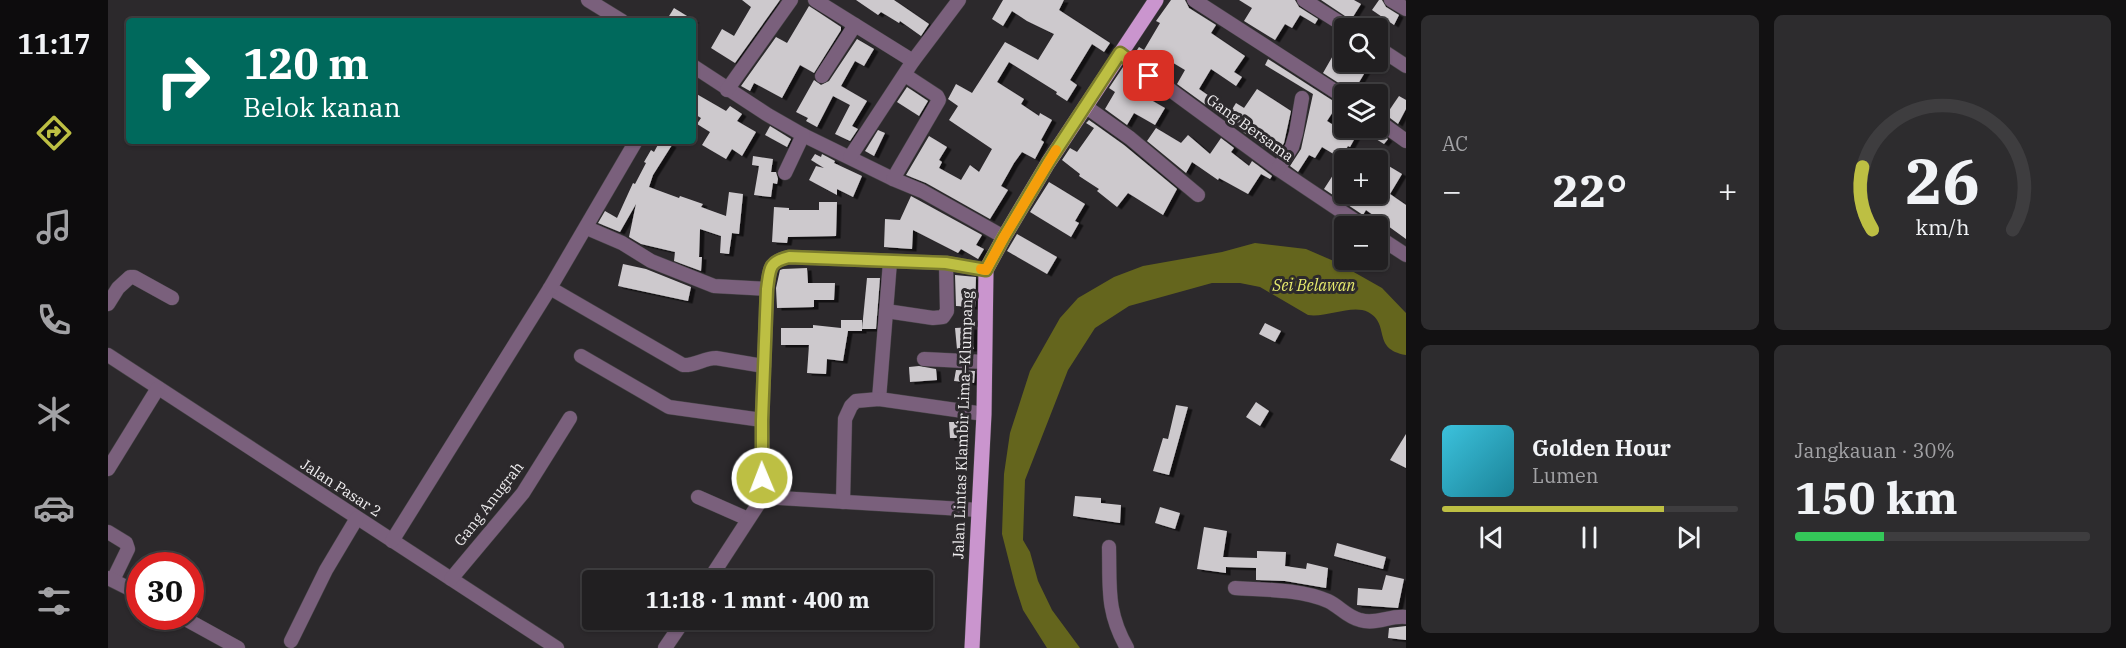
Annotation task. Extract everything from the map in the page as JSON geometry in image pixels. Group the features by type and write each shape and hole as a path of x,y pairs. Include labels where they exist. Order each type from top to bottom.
{"main road":[{"name":"Jalan Lintas Klambir Lima–Klumpang","path":"972,648 984,414 986,270 1084,106 1156,0"}],"street":[{"path":"588,0 617,18"},
{"path":"727,90 791,0"},
{"path":"814,0 913,61"},
{"path":"850,157 913,61 959,0"},
{"path":"1194,0 1334,91"},
{"path":"1305,0 1334,19"},
{"path":"1391,0 1406,9"},
{"path":"822,76 855,25"},
{"name":"Gang Bersama","path":"1120,53 1278,169 1348,216"},
{"path":"1388,54 1406,66"},
{"path":"696,68 727,90 803,135 922,191 1004,237"},
{"path":"893,179 939,100 937,96 905,75"},
{"path":"1278,169 1292,147 1302,98"},
{"path":"1084,106 1130,138 1198,195"},
{"path":"1388,128 1406,141"},
{"path":"784,173 803,135"},
{"path":"392,541 550,288 634,144"},
{"path":"586,228 622,243 651,261 714,286 767,289"},
{"path":"1388,243 1406,255"},
{"path":"715,570 763,497 762,420 767,289 773,263 789,257 946,263 986,270"},
{"path":"879,399 890,262"},
{"path":"886,311 933,318 943,317 947,311 946,263"},
{"path":"108,304 123,282 130,277 172,298"},
{"path":"550,288 683,365 690,366 716,358 764,366"},
{"path":"581,356 669,407 762,420"},
{"name":"Jalan Pasar 2","path":"109,358 159,388 557,648"},
{"path":"924,359 985,362"},
{"path":"108,469 159,388"},
{"path":"843,502 845,419 847,412 856,401 879,399 984,414"},
{"name":"Gang Anugrah","path":"451,579 523,493 570,418"},
{"path":"698,497 748,519"},
{"path":"763,497 979,510"},
{"path":"291,641 326,570 357,518"},
{"path":"108,532 126,543 128,549 110,579 126,587"},
{"path":"1109,547 1110,601 1113,618 1127,648"},
{"path":"1235,588 1270,590 1313,597 1330,602 1344,613 1360,620 1378,621 1396,616 1406,617"},
{"path":"204,629 237,648"},
{"path":"665,648 677,630"}],"water":[{"name":"Sei Belawan","path":"1255,243 1306,249 1334,261 1334,270 1350,270 1382,288 1406,313 1406,355 1395,352 1389,347 1379,323 1368,312 1347,310 1323,315 1308,315 1260,287 1240,283 1212,283 1129,306 1095,328 1068,370 1025,480 1023,540 1030,552 1038,581 1052,610 1080,648 1047,648 1023,610 1002,534 1004,474 1010,433 1030,371 1060,318 1078,298 1114,277 1143,266 1222,252"}],"building":[{"path":"742,0 780,0 735,63 711,48 722,29 734,36 751,7"},
{"path":"856,0 894,0 929,24 921,36 900,21 899,23 881,12 878,15"},
{"path":"1003,0 1064,0 1059,10 1110,43 1104,52 1092,44 1070,80 1077,85 1067,101 1056,94 1057,92 1009,62 997,82 1024,99 1021,104 1039,116 1040,113 1052,120 1041,140 1044,142 1035,159 1022,152 1014,163 1001,186 1008,190 990,219 926,183 906,175 929,136 947,147 939,160 942,162 939,168 961,180 970,165 979,172 992,149 949,120 958,106 948,99 956,84 972,93 1005,42 1038,60 1054,34 1012,11 1003,26 992,19"},
{"path":"1171,0 1185,0 1189,8 1216,25 1211,33 1245,56 1234,72 1242,77 1236,86 1211,69 1199,89 1231,111 1236,103 1244,108 1257,89 1291,111 1284,143 1276,156 1177,84 1185,70 1160,55 1153,66 1135,53 1139,47 1144,50 1160,23 1156,21"},
{"path":"1239,0 1295,0 1299,7 1318,19 1315,24 1300,15 1292,28 1285,24 1275,40 1244,21 1252,8"},
{"path":"1321,0 1354,0 1361,4 1352,18 1348,18"},
{"path":"1379,0 1382,0 1386,7 1399,15 1394,25 1388,21 1388,18 1384,18 1372,10"},
{"path":"809,6 841,27 814,73 800,65 782,98 754,83 750,91 741,86 776,37 787,43"},
{"path":"674,8 690,18 668,18"},
{"path":"857,39 874,49 864,66 855,61 841,86 867,101 852,126 858,129 850,141 835,134 850,105 833,96 817,127 806,121 808,118 796,112 814,80 821,85 829,81"},
{"path":"1334,54 1334,72 1365,72 1358,84 1340,84 1323,73"},
{"path":"1268,59 1334,101 1334,110 1327,121 1334,125 1334,138 1355,138 1350,147 1348,146 1345,150 1334,150 1334,154 1322,147 1315,158 1309,155 1298,172 1290,166 1301,149 1313,94 1265,65"},
{"path":"1123,67 1157,92 1151,100 1165,108 1155,125 1134,113 1127,125 1105,109 1115,92 1109,88"},
{"path":"907,87 928,101 919,116 897,102"},
{"path":"696,94 726,111 730,106 742,114 737,121 756,132 742,156 732,149 726,159 702,145 710,132 697,124 701,118 696,115"},
{"path":"1399,96 1406,100 1406,109 1398,124 1388,116 1388,112"},
{"path":"1089,120 1124,145 1177,189 1163,215 1128,193 1117,207 1097,191 1099,189 1079,176 1080,174 1062,160 1070,148 1077,152 1094,128 1086,123"},
{"path":"770,126 791,139 787,147 765,135"},
{"path":"1156,128 1181,143 1188,135 1210,154 1221,138 1234,148 1231,152 1249,166 1252,161 1272,176 1270,179 1261,174 1248,194 1219,178 1218,180 1192,162 1186,173 1147,141"},
{"path":"878,130 885,133 874,156 865,151"},
{"path":"1374,138 1387,138 1384,144"},
{"path":"658,144 672,145 653,175 649,187 703,204 701,207 726,216 729,192 743,194 739,234 732,233 729,254 720,253 721,236 700,229 701,271 674,261 675,252 641,244 629,237 636,204 620,232 598,223 605,211 617,218 633,183 635,184 646,163 644,162 651,150 654,152"},
{"path":"815,154 821,157 822,154 835,161 834,163 862,176 853,197 837,189 837,195 809,180 816,166 824,168 811,160"},
{"path":"753,156 773,159 771,172 776,172 778,179 777,184 773,183 771,197 754,195 759,166 752,165"},
{"path":"1388,166 1402,174 1390,194 1406,205 1406,239 1388,226 1388,216 1374,216 1366,210 1363,215 1346,204 1388,204"},
{"path":"1334,174 1334,196 1324,189"},
{"path":"1049,182 1085,204 1075,221 1079,223 1071,237 1030,212"},
{"path":"911,196 982,235 976,245 984,249 978,259 961,249 958,253 913,230 912,249 884,247 885,219 900,220"},
{"path":"819,202 837,202 836,236 788,237 787,243 772,242 774,207 789,208 789,210 819,210"},
{"path":"1017,234 1057,257 1047,274 1007,251"},
{"path":"623,264 646,269 691,287 688,301 618,286"},
{"path":"807,268 808,283 835,283 834,300 814,300 814,307 777,308 776,288 780,270"},
{"path":"955,275 976,277 975,307 956,306"},
{"path":"867,278 880,278 876,329 862,329"},
{"path":"841,320 862,320 862,331 848,331 843,361 827,359 826,374 807,373 809,345 781,345 781,328 813,328 813,325 841,328"},
{"path":"1265,323 1281,331 1275,342 1259,334"},
{"path":"974,327 974,349 957,349 955,328"},
{"path":"909,367 936,369 937,380 910,382"},
{"path":"956,370 975,371 974,383 954,381"},
{"path":"1256,402 1269,411 1260,426 1246,417"},
{"path":"1176,405 1188,407 1169,475 1153,471 1163,438 1168,439"},
{"path":"949,422 964,422 964,438 950,438"},
{"path":"1406,434 1406,468 1390,460"},
{"path":"1075,496 1101,498 1101,503 1121,505 1120,523 1073,516"},
{"path":"1160,507 1180,513 1175,529 1155,523"},
{"path":"1204,527 1227,531 1223,557 1257,558 1257,551 1286,552 1285,566 1306,569 1307,563 1328,568 1326,588 1285,581 1256,580 1256,568 1226,567 1226,573 1197,569"},
{"path":"1337,543 1386,557 1383,569 1334,556"},
{"path":"1386,575 1404,579 1398,608 1357,605 1358,588 1382,590"},
{"path":"1406,626 1406,640 1388,638 1389,628"}],"slow traffic":[{"path":"981,269 986,270 1056,150"}],"route":[{"path":"762,478 767,289 773,263 789,257 946,263 986,270 1048,163 1120,53 1149,76"}]}
